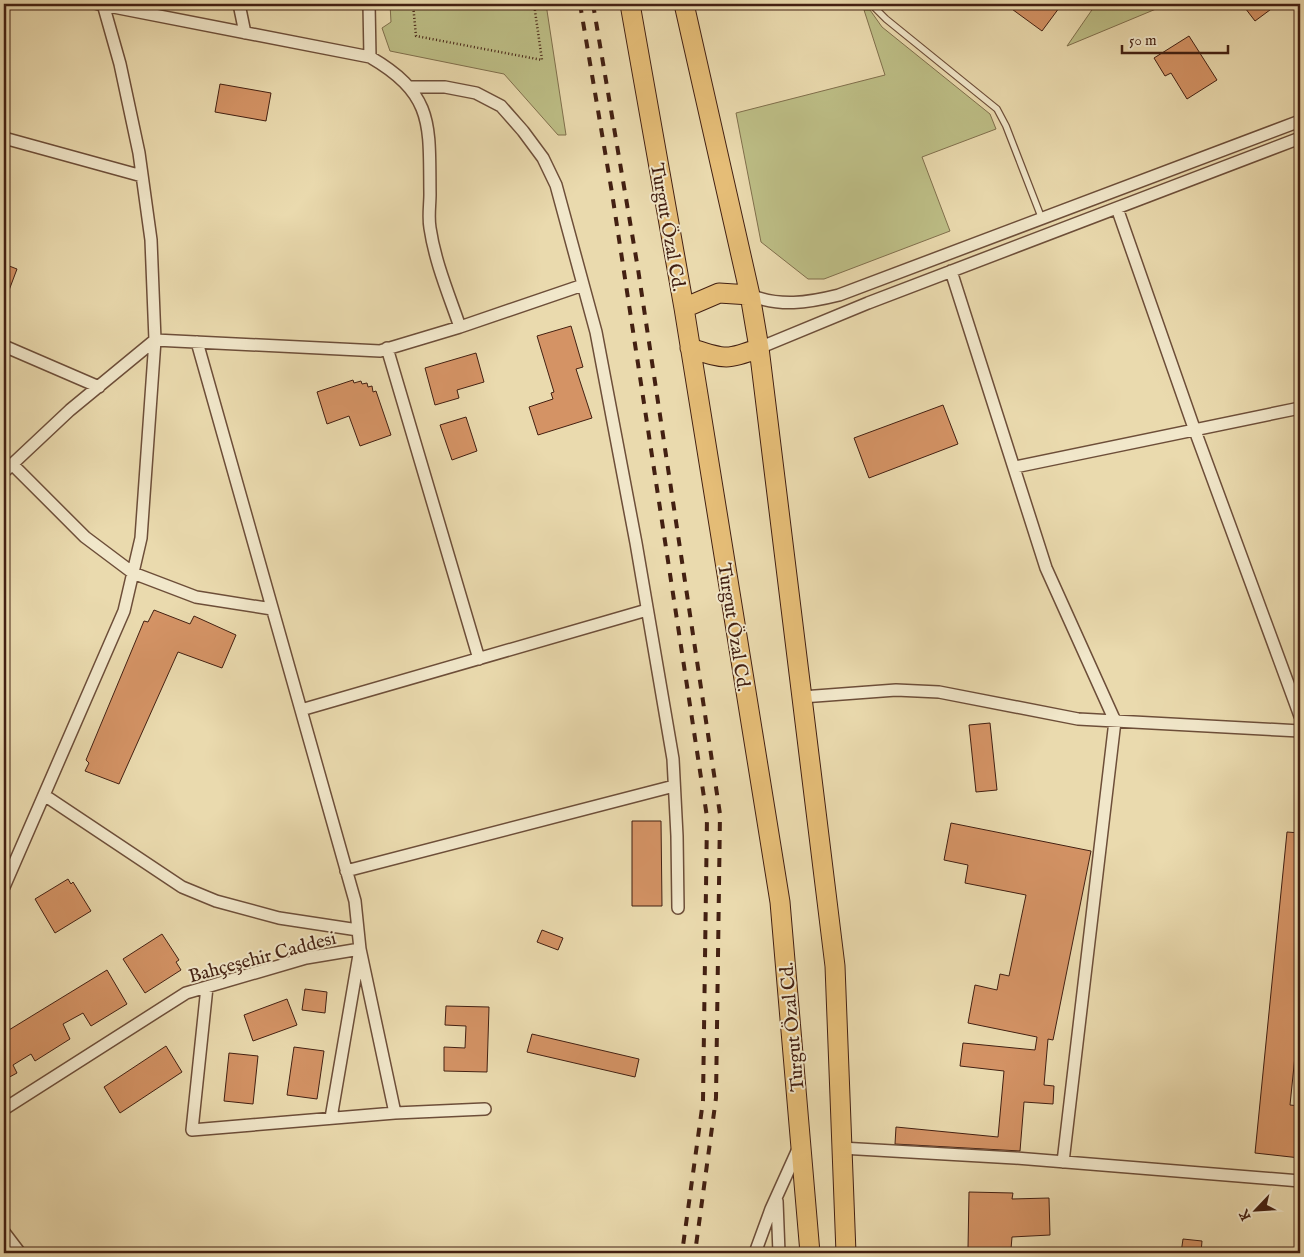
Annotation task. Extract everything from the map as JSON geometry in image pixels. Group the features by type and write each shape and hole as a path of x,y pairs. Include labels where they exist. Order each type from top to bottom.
{"main road":[{"name":"Turgut Özal Cd.","path":"630,4 684,308 780,902 810,1253"},
{"path":"684,4 750,295 759,348 835,966 846,1253"},
{"path":"684,308 719,293 750,295"},
{"path":"690,348 716,357 733,358 759,348"}],"street":[{"path":"4,887 124,611 141,538 155,340 151,240 142,176 120,64 102,4 370,57 395,71 410,87 426,116 429,147 430,228 442,275 460,327"},
{"path":"239,4 245,33"},
{"path":"369,4 370,57"},
{"path":"410,87 445,87 476,94 501,106 523,130 543,158 556,185 596,332 648,610 672,759 677,836 678,908"},
{"path":"750,295 768,302 816,301 839,295 1300,121"},
{"path":"4,138 142,176"},
{"path":"759,348 951,271 1300,138"},
{"path":"1117,208 1194,428 1300,716"},
{"path":"951,271 1046,568 1115,721 1063,1162"},
{"path":"272,608 196,597 133,573 85,537 8,468 155,340 380,350 460,327 583,285"},
{"path":"197,342 355,901 360,949 396,1113"},
{"path":"4,346 99,387"},
{"path":"387,348 479,659"},
{"path":"1015,467 1194,428 1300,408"},
{"path":"301,710 648,610"},
{"path":"802,697 896,690 939,692 1078,719 1300,731"},
{"path":"346,871 674,786"},
{"path":"44,795 182,887 216,900 280,918 358,930"},
{"name":"Bahçeşehir Caddesi","path":"4,1109 186,993 306,958 360,949 331,1118"},
{"path":"207,987 192,1130 396,1113 485,1109"},
{"path":"755,1253 776,1197 801,1143"},
{"path":"841,1148 1063,1162 1300,1181"},
{"path":"776,1197 779,1253"},
{"path":"4,1232 20,1253"}],"lane":[{"path":"871,4 886,19 997,109 1006,126 1042,219"}],"path":[{"path":"412,4 416,36 542,60 534,4"}],"green space":[{"path":"390,4 546,4 566,135 558,135 504,74 390,51 382,28 391,22"},
{"path":"1096,4 1168,4 1067,46"},
{"path":"864,10 870,10 882,27 990,114 996,129 922,157 950,231 824,279 808,279 761,242 736,113 885,75"}],"building":[{"path":"1005,4 1062,4 1042,31"},
{"path":"1242,4 1278,4 1255,21"},
{"path":"1189,36 1217,80 1187,99 1171,73 1165,76 1154,58"},
{"path":"220,84 271,93 266,121 215,112"},
{"path":"4,264 17,269 5,301 4,300"},
{"path":"571,326 583,367 576,369 592,418 538,435 529,407 553,399 551,393 554,392 537,336"},
{"path":"476,353 484,382 457,390 459,398 435,405 425,368"},
{"path":"353,380 354,383 361,381 362,384 367,383 368,387 372,386 373,392 376,391 391,435 360,446 349,416 327,424 317,392"},
{"path":"943,405 958,444 869,478 854,438"},
{"path":"466,417 477,451 452,460 440,425"},
{"path":"154,610 190,624 194,616 236,635 222,668 178,652 119,784 85,771 89,763 86,760 144,621 148,622"},
{"path":"990,723 997,790 976,792 969,725"},
{"path":"632,821 661,821 662,906 632,906"},
{"path":"951,823 1091,851 1053,1040 1048,1039 1044,1085 1054,1086 1053,1104 1024,1102 1020,1151 895,1144 896,1127 998,1137 1004,1071 960,1066 963,1043 1035,1050 1037,1037 968,1023 975,985 997,990 1000,974 1009,976 1026,895 965,883 968,865 944,860"},
{"path":"1287,832 1300,833 1300,1007 1290,1105 1300,1106 1300,1158 1255,1153"},
{"path":"68,879 71,884 73,882 91,911 55,933 35,899"},
{"path":"542,930 563,938 558,950 537,942"},
{"path":"162,934 179,960 176,962 181,970 145,993 123,959"},
{"path":"107,970 127,1004 91,1026 83,1013 63,1024 70,1039 35,1061 31,1054 13,1065 17,1073 4,1080 4,1033"},
{"path":"305,989 327,992 325,1013 302,1010"},
{"path":"287,999 297,1025 253,1041 244,1015"},
{"path":"446,1006 489,1007 487,1072 444,1071 444,1047 465,1048 466,1026 445,1025"},
{"path":"532,1034 639,1059 635,1077 527,1052"},
{"path":"166,1046 182,1072 120,1113 104,1087"},
{"path":"294,1047 324,1051 317,1099 287,1095"},
{"path":"229,1053 258,1056 253,1104 224,1101"},
{"path":"969,1192 1013,1193 1012,1199 1049,1198 1050,1235 1012,1237 1011,1249 968,1248"},
{"path":"1183,1239 1202,1241 1201,1253 1181,1253"}],"railway":[{"path":"580,4 612,193 707,817 703,1101 682,1253"},
{"path":"593,4 638,269 720,814 716,1098 695,1253"}]}
